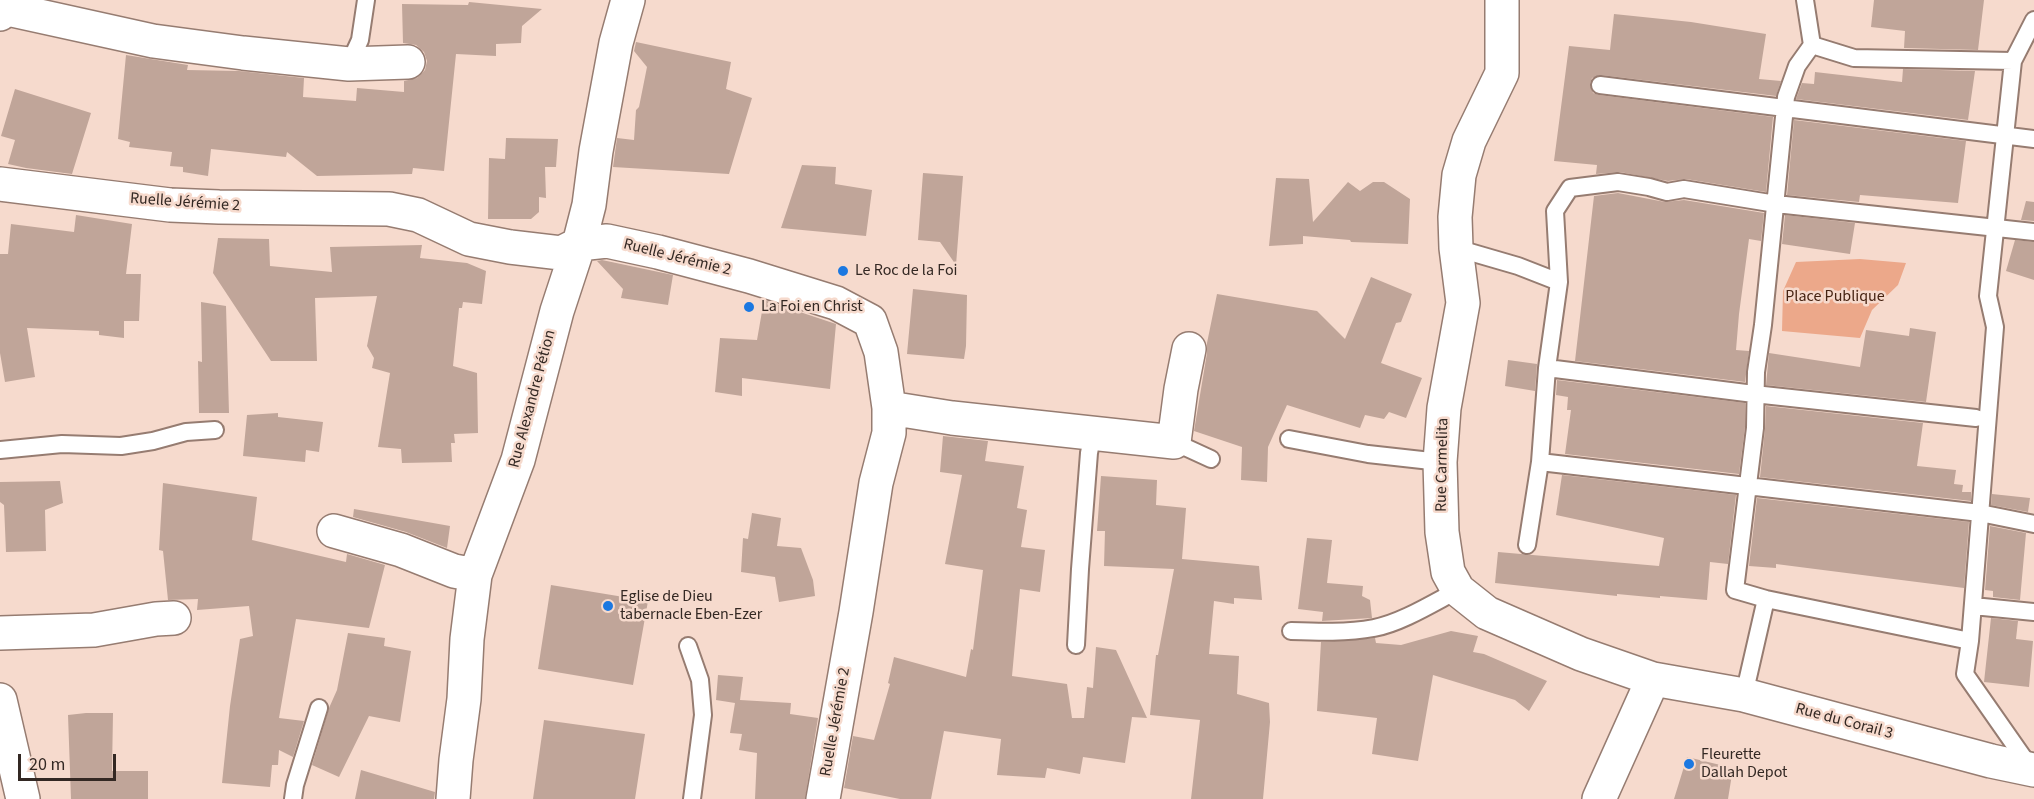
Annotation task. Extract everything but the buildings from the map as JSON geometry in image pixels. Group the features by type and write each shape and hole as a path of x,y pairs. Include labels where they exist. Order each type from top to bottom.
{"street":[{"name":"Rue Alexandre Pétion","path":"453,799 464,699 466,639 475,575 518,460 557,311 579,244 589,205 596,151 616,43 628,0"},
{"name":"Rue Carmelita","path":"1502,0 1502,74 1469,141 1459,176 1455,217 1456,248 1463,303 1444,408 1440,462 1442,532 1448,572 1458,590 1487,613 1581,654 1653,679"},
{"path":"3,7 153,40 243,53 349,64 408,62"},
{"name":"Ruelle Jérémie 2","path":"0,184 170,204 219,207 389,209 418,215 469,239 561,253 579,244 608,241 749,276 836,303 870,321 880,352 889,408 889,433 876,483 823,799"},
{"path":"889,408 952,418 1174,442 1181,390 1190,349"},
{"path":"334,531 401,550 454,571 475,575"},
{"path":"0,633 94,630 174,618"},
{"path":"1599,799 1653,679"},
{"name":"Rue du Corail 3","path":"1653,679 1743,695 1991,761 2033,770"},
{"path":"0,700 23,799"}],"lane":[{"path":"349,64 360,40 366,0"},
{"path":"1805,0 1812,45 1797,66 1786,97 1754,394 1755,428 1735,590 1766,599 1970,641"},
{"path":"2033,770 1965,674 1970,641 1995,327 1988,296 2004,135 2013,61 2034,20"},
{"path":"1812,45 1854,58 2013,61"},
{"path":"1600,85 2034,139"},
{"path":"1527,545 1540,462 1546,368 1559,282 1555,211 1569,188 1618,182 1667,192 1684,189 1776,204 2034,232"},
{"path":"1456,248 1518,266 1559,282"},
{"path":"1546,368 1754,394 1976,418"},
{"path":"0,450 62,444 121,446 153,441 186,432 215,430"},
{"path":"1076,645 1089,453 1093,433"},
{"path":"1289,439 1368,454 1440,462"},
{"path":"1174,442 1211,459"},
{"path":"1540,462 1980,513 2034,524"},
{"path":"1291,631 1376,628 1458,590"},
{"path":"1743,695 1766,599"},
{"path":"1973,606 2034,612"},
{"path":"688,646 699,680 703,715 692,799"},
{"path":"293,799 295,785 319,708"}],"green space":[{"name":"Place Publique","path":"1860,259 1906,263 1898,285 1872,310 1860,338 1782,331 1783,291 1796,262"}],"place":[{"name":"Le Roc de la Foi","path":"843,271"},
{"name":"La Foi en Christ","path":"749,307"},
{"name":"Eglise de Dieu tabernacle Eben-Ezer","path":"608,606"},
{"name":"Fleurette Dallah Depot","path":"1689,764"}]}
